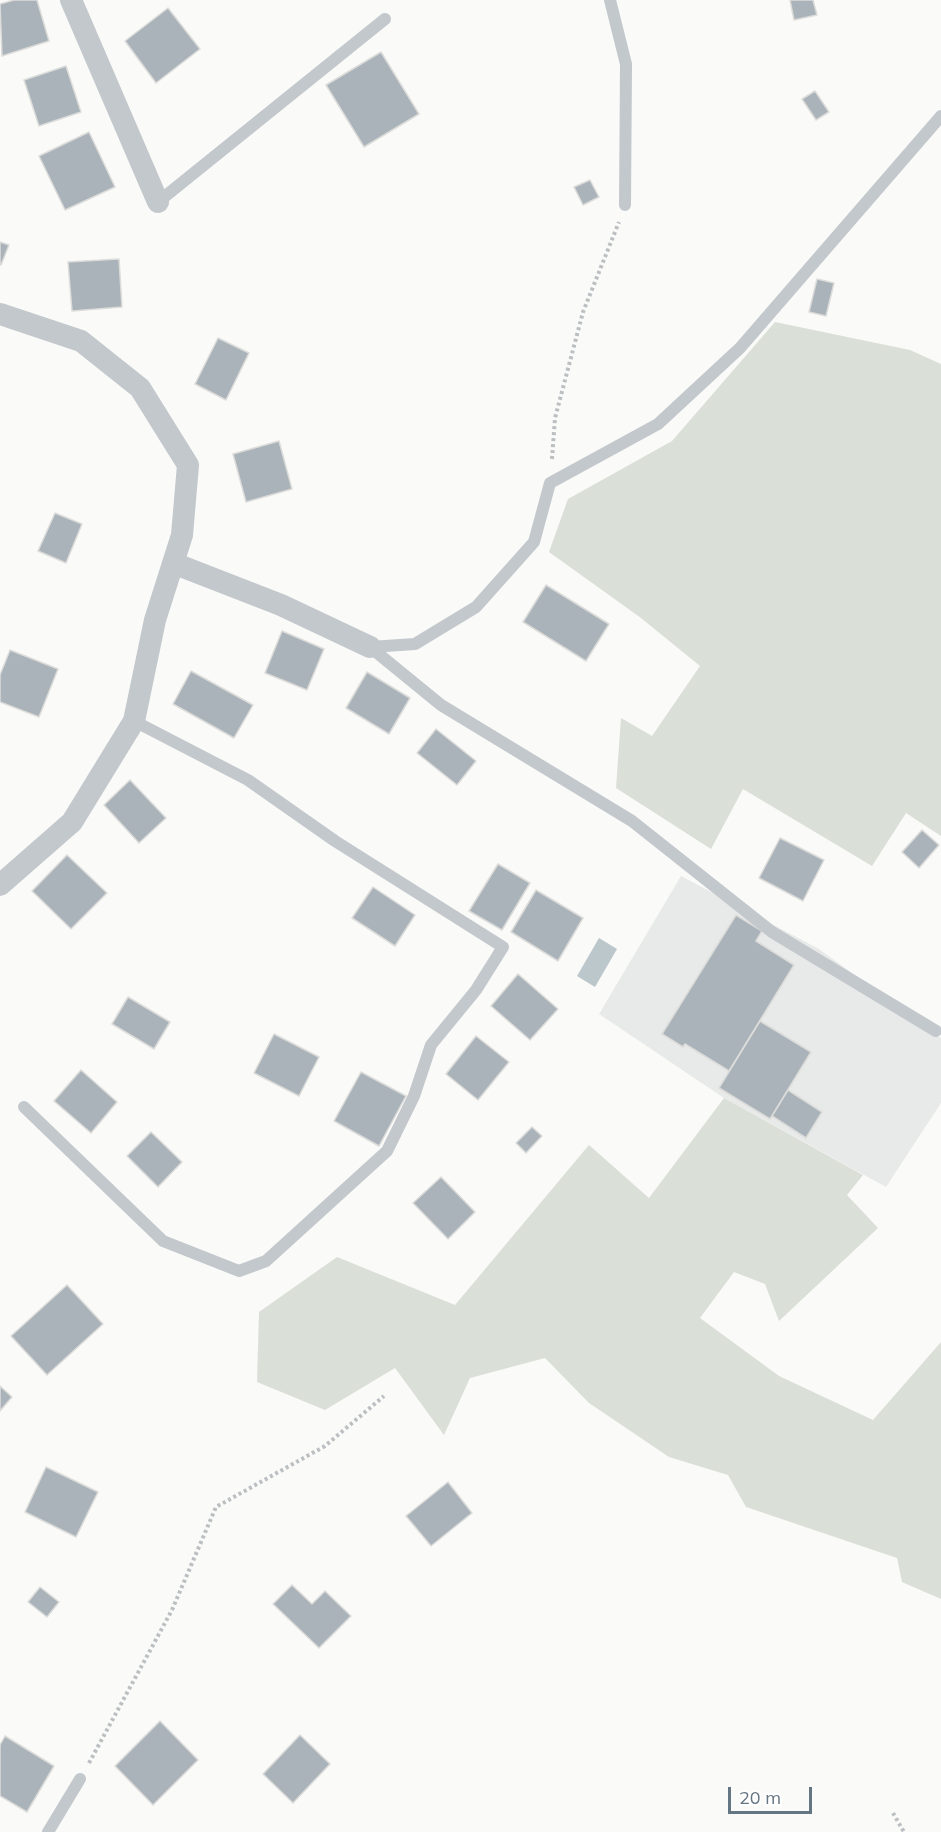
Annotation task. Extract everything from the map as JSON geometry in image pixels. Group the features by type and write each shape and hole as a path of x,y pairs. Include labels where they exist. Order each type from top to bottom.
{"street":[{"path":"71,0 158,202"},
{"path":"0,314 81,341 140,388 188,465 182,535 155,620 134,721 72,822 0,885"},
{"path":"173,563 281,605 370,647"}],"lane":[{"path":"610,0 626,64 625,205"},
{"path":"158,202 385,19"},
{"path":"370,647 415,644 476,607 534,542 550,483 658,424 732,356 771,315 941,116"},
{"path":"370,647 441,705 632,821 772,932 936,1031"},
{"path":"24,1107 163,1241 239,1271 266,1261 387,1151 414,1096 431,1045 476,990 503,947 335,841 248,780 134,721"},
{"path":"48,1832 80,1779"}],"path":[{"path":"550,483 555,418 560,397 583,312 625,205"},
{"path":"80,1779 112,1724 172,1610 216,1507 325,1446 384,1396"},
{"path":"893,1813 904,1832"}],"shaded area":[{"path":"775,322 910,350 941,364 941,836 906,813 872,866 743,789 711,849 616,788 621,718 652,736 700,666 641,618 549,552 568,499 672,441"},
{"path":"681,876 819,949 941,1038 941,1103 886,1187 724,1098 599,1014"},
{"path":"599,938 617,949 595,987 577,976"},
{"path":"724,1098 863,1175 847,1195 878,1228 779,1321 765,1284 734,1272 700,1318 779,1376 873,1420 941,1342 941,1599 902,1582 897,1558 746,1507 728,1475 669,1457 589,1403 545,1358 470,1378 444,1435 395,1368 325,1410 257,1382 259,1312 337,1257 455,1305 589,1145 649,1198"}],"building":[{"path":"14,0 37,0 49,41 2,56 0,4"},
{"path":"790,0 813,0 817,15 794,20"},
{"path":"168,8 200,49 156,83 125,41"},
{"path":"381,52 419,114 364,147 326,85"},
{"path":"66,66 81,112 39,126 24,80"},
{"path":"815,91 829,112 816,120 802,99"},
{"path":"89,132 115,187 65,210 39,156"},
{"path":"590,180 599,197 583,205 574,187"},
{"path":"0,242 9,245 1,265 0,264"},
{"path":"119,259 122,307 72,311 68,262"},
{"path":"817,279 834,283 826,316 809,312"},
{"path":"218,338 249,353 226,400 195,384"},
{"path":"279,441 292,489 246,502 233,454"},
{"path":"55,513 82,524 66,563 38,551"},
{"path":"546,585 609,624 586,661 523,622"},
{"path":"282,631 324,649 307,690 265,673"},
{"path":"10,650 58,669 39,717 0,702 0,675"},
{"path":"191,671 253,705 234,738 173,704"},
{"path":"367,672 410,698 389,734 346,708"},
{"path":"436,729 476,761 457,785 417,753"},
{"path":"130,780 166,818 139,843 104,805"},
{"path":"922,830 939,845 919,868 902,852"},
{"path":"780,838 824,860 803,901 759,878"},
{"path":"67,855 107,893 71,929 32,891"},
{"path":"498,864 530,883 502,930 469,911"},
{"path":"373,887 415,915 395,946 352,918"},
{"path":"536,890 583,918 558,961 511,932"},
{"path":"736,915 762,931 756,941 794,965 729,1071 685,1044 683,1047 662,1034"},
{"path":"518,974 558,1009 530,1040 491,1006"},
{"path":"128,997 170,1022 154,1049 112,1024"},
{"path":"760,1021 811,1052 770,1119 719,1088"},
{"path":"274,1034 319,1057 299,1096 254,1073"},
{"path":"476,1036 509,1062 478,1100 446,1074"},
{"path":"81,1070 117,1102 91,1133 54,1101"},
{"path":"361,1072 406,1096 379,1146 334,1121"},
{"path":"788,1090 822,1112 806,1138 772,1116"},
{"path":"532,1127 542,1136 526,1153 516,1143"},
{"path":"151,1132 182,1162 158,1187 127,1156"},
{"path":"441,1177 475,1212 448,1239 413,1203"},
{"path":"67,1285 103,1324 47,1375 11,1336"},
{"path":"0,1386 12,1397 0,1411"},
{"path":"46,1467 98,1492 76,1537 25,1512"},
{"path":"448,1482 472,1513 431,1546 406,1516"},
{"path":"292,1585 312,1604 325,1591 351,1616 319,1648 273,1604"},
{"path":"40,1587 59,1602 47,1617 28,1602"},
{"path":"160,1721 198,1760 153,1805 115,1766"},
{"path":"300,1735 330,1764 293,1803 263,1774"},
{"path":"5,1736 54,1766 27,1812 0,1796 0,1745"}]}
